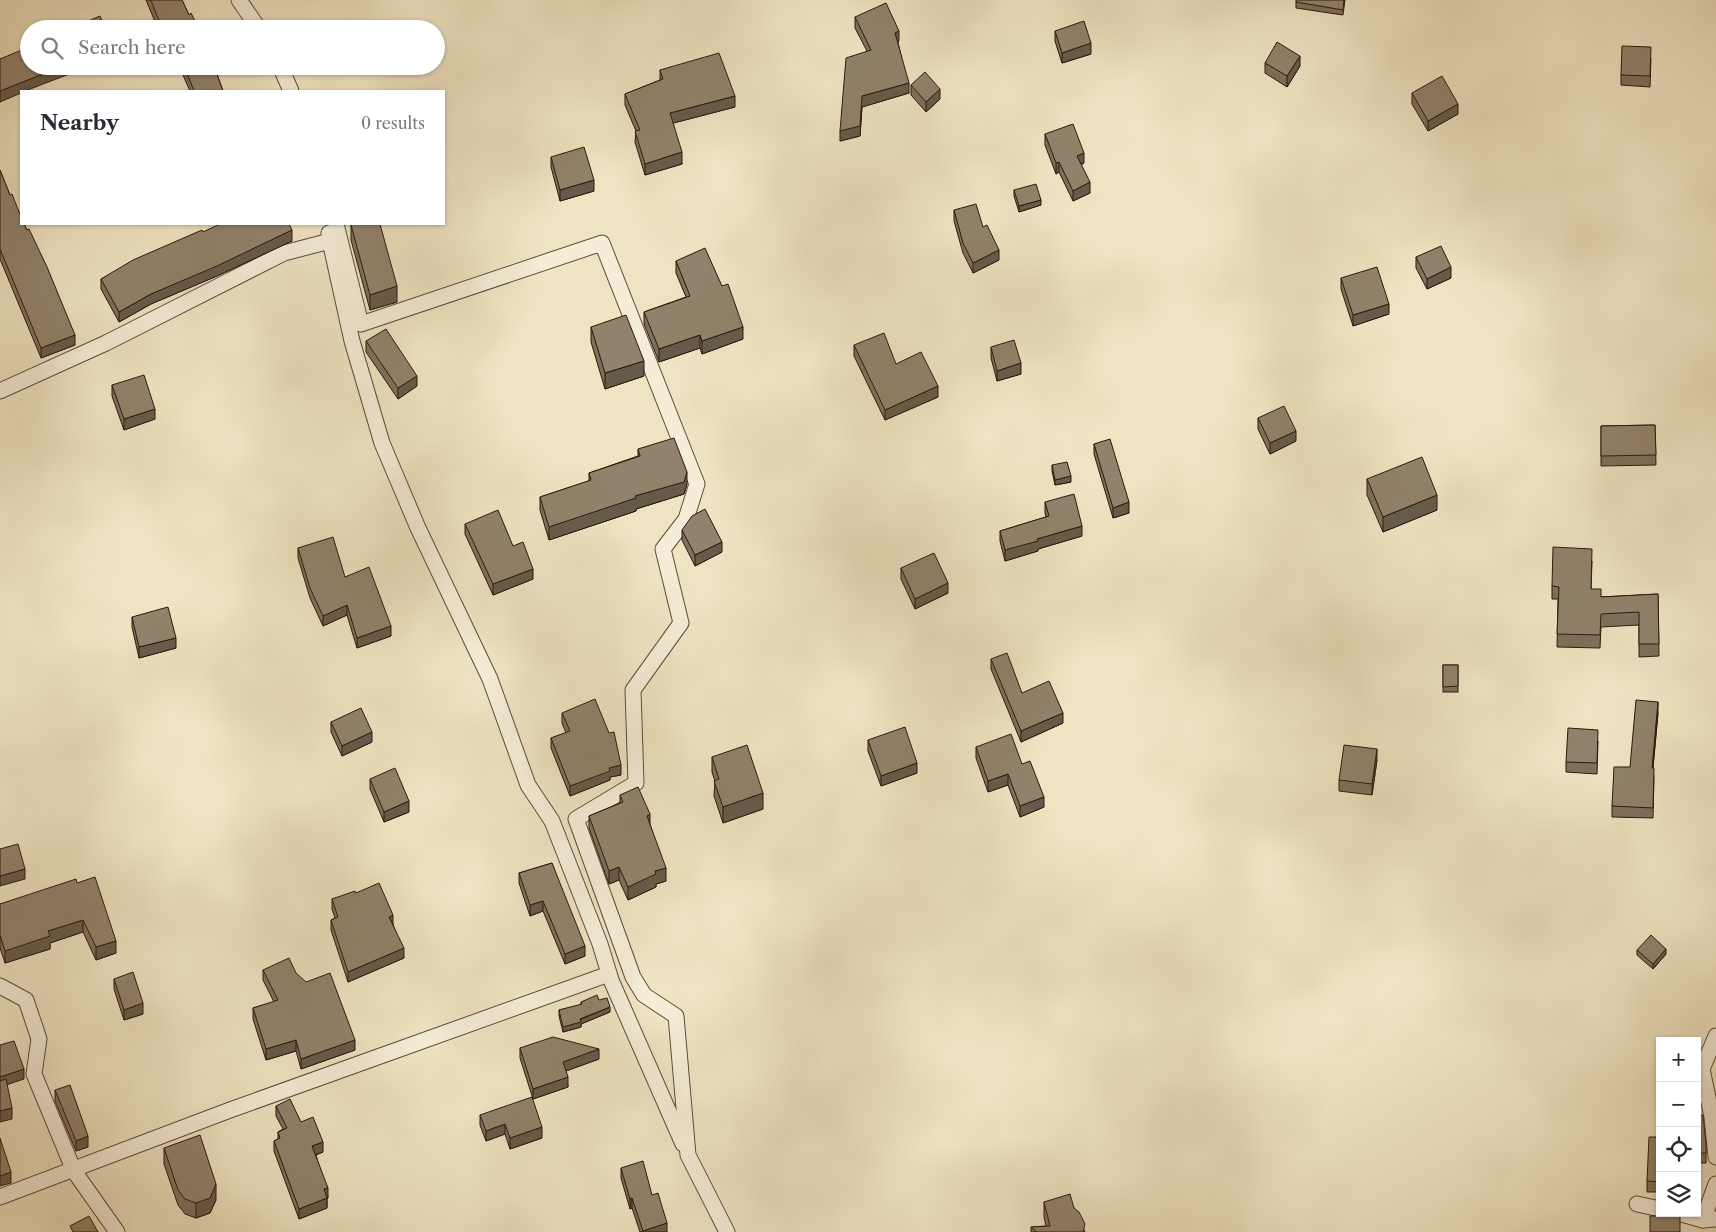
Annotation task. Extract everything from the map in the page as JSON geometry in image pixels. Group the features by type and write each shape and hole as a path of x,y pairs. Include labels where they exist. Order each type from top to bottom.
{"street":[{"path":"239,0 253,20"},
{"path":"284,75 291,90"},
{"path":"328,225 352,341 382,443 418,528 490,679 528,785 552,822 609,974 688,1155 727,1232"},
{"path":"336,225 360,324 602,243 697,484 686,519 663,549 681,623 633,690 636,783 576,819 633,977 644,995 676,1016 688,1155"},
{"path":"0,391 106,343 284,252 330,241"},
{"path":"0,1198 230,1110 609,974"},
{"path":"0,986 26,1000 39,1039 34,1074 74,1171 117,1232"},
{"path":"1716,1036 1702,1069 1712,1117 1716,1157"},
{"path":"1710,1219 1716,1184"},
{"path":"1637,1204 1656,1208"}],"building":[{"path":"151,0 182,0 189,15 191,13 194,20 159,20"},
{"path":"1296,0 1344,0 1343,10 1296,2"},
{"path":"886,3 899,31 895,33 909,83 862,96 860,126 840,131 846,58 871,50 855,17"},
{"path":"100,16 102,20 91,20"},
{"path":"1084,21 1091,43 1062,53 1055,31"},
{"path":"1277,42 1300,56 1287,76 1265,63"},
{"path":"1622,46 1651,47 1650,76 1621,75"},
{"path":"20,51 20,75 40,75 0,91 0,59"},
{"path":"719,53 735,96 670,113 682,152 645,164 635,131 640,130 625,94 663,79 660,70"},
{"path":"925,72 940,89 926,102 911,85"},
{"path":"188,75 217,75 223,90 194,90"},
{"path":"1442,76 1458,104 1428,121 1412,93"},
{"path":"1073,124 1084,153 1077,156 1090,182 1073,191 1059,162 1056,163 1045,134"},
{"path":"584,147 594,180 560,190 551,157"},
{"path":"0,170 20,214 20,225 24,225 27,230 29,229 75,335 41,348 0,249"},
{"path":"1036,184 1041,200 1019,206 1014,190"},
{"path":"976,204 983,227 987,225 999,250 973,263 963,243 954,210"},
{"path":"218,225 290,225 292,230 217,266 151,294 119,312 101,279 133,260 202,230 203,232"},
{"path":"351,225 380,225 397,286 370,295"},
{"path":"1441,246 1451,267 1427,279 1416,257"},
{"path":"705,248 722,286 728,284 743,327 702,341 700,335 659,349 644,312 690,296 676,261"},
{"path":"1377,267 1389,304 1353,315 1341,278"},
{"path":"626,315 644,361 605,373 591,327"},
{"path":"386,329 417,376 398,388 366,341"},
{"path":"884,333 896,364 921,352 938,386 885,410 854,345"},
{"path":"1014,340 1021,363 997,371 991,347"},
{"path":"144,375 155,409 124,419 112,385"},
{"path":"1284,406 1296,431 1270,443 1258,418"},
{"path":"1655,425 1656,455 1601,456 1601,426"},
{"path":"674,438 687,472 684,482 635,496 636,498 549,527 540,497 591,480 589,473 640,456 638,449"},
{"path":"1110,439 1129,502 1113,508 1094,444"},
{"path":"1422,457 1437,495 1383,517 1367,479"},
{"path":"1067,462 1071,476 1055,480 1052,465"},
{"path":"1074,494 1082,526 1005,550 1000,531 1049,516 1045,502"},
{"path":"705,509 722,542 695,555 682,530 692,516"},
{"path":"498,510 513,546 523,542 533,569 493,584 465,524"},
{"path":"333,537 345,577 369,567 391,626 357,638 347,605 323,616 310,588 298,548"},
{"path":"1553,547 1592,549 1591,589 1601,589 1601,597 1658,594 1659,644 1639,644 1639,612 1601,614 1600,635 1557,634 1559,587 1552,586"},
{"path":"934,553 948,583 915,599 901,568"},
{"path":"168,607 176,638 139,647 132,617"},
{"path":"1007,653 1022,693 1049,681 1063,713 1021,731 991,659"},
{"path":"1443,665 1458,665 1458,686 1443,687"},
{"path":"595,699 609,733 614,732 621,765 609,768 610,771 570,786 551,738 570,731 562,713"},
{"path":"1636,700 1658,702 1652,768 1654,768 1653,808 1612,806 1614,767 1630,767"},
{"path":"361,708 372,732 342,746 331,722"},
{"path":"905,727 917,763 881,776 868,740"},
{"path":"1568,728 1598,730 1597,763 1566,762"},
{"path":"1011,734 1022,764 1030,761 1044,797 1020,806 1008,774 988,781 976,747"},
{"path":"747,745 763,793 723,807 714,781 719,779 712,757"},
{"path":"1344,745 1377,749 1372,784 1339,780"},
{"path":"395,768 409,801 384,812 370,779"},
{"path":"638,787 650,814 647,816 666,868 655,871 656,874 628,887 619,867 609,871 589,816 623,802 620,795"},
{"path":"18,844 25,869 0,876 0,849"},
{"path":"552,863 585,946 565,954 543,901 530,905 519,873"},
{"path":"95,877 116,941 96,947 83,920 48,931 50,936 5,951 0,935 0,904 76,879 77,883"},
{"path":"379,883 393,915 389,917 404,948 348,972 331,920 338,917 332,899 355,891 356,893"},
{"path":"1651,935 1666,949 1653,964 1637,950"},
{"path":"289,958 296,973 306,982 330,973 355,1040 301,1059 296,1040 266,1049 253,1008 278,1000 263,970"},
{"path":"133,972 143,1003 124,1010 114,979"},
{"path":"597,995 599,1000 607,998 610,1007 580,1019 581,1022 563,1027 559,1010 582,1004 581,1002"},
{"path":"553,1037 599,1049 563,1062 568,1077 533,1089 520,1048"},
{"path":"14,1041 24,1069 0,1077 0,1045"},
{"path":"6,1079 12,1108 0,1111 0,1081"},
{"path":"70,1085 88,1136 76,1141 55,1090"},
{"path":"532,1097 542,1127 510,1138 505,1124 486,1131 480,1115"},
{"path":"290,1099 301,1122 313,1117 323,1142 312,1146 328,1188 324,1189 327,1198 299,1209 274,1141 280,1138 278,1132 287,1128 276,1106"},
{"path":"1701,1115 1703,1115 1706,1153 1701,1153"},
{"path":"200,1135 216,1184 210,1198 196,1203 185,1199 178,1190 164,1148"},
{"path":"1649,1137 1656,1137 1656,1182 1647,1181"},
{"path":"0,1138 11,1172 0,1176"},
{"path":"643,1161 652,1195 658,1193 667,1223 643,1231 632,1198 630,1199 621,1168"},
{"path":"1070,1194 1074,1208 1079,1212 1085,1224 1083,1232 1037,1232 1031,1227 1050,1226 1044,1202"},
{"path":"89,1216 98,1232 73,1232 70,1226"},
{"path":"1650,1216 1680,1217 1680,1232 1650,1232"}]}
